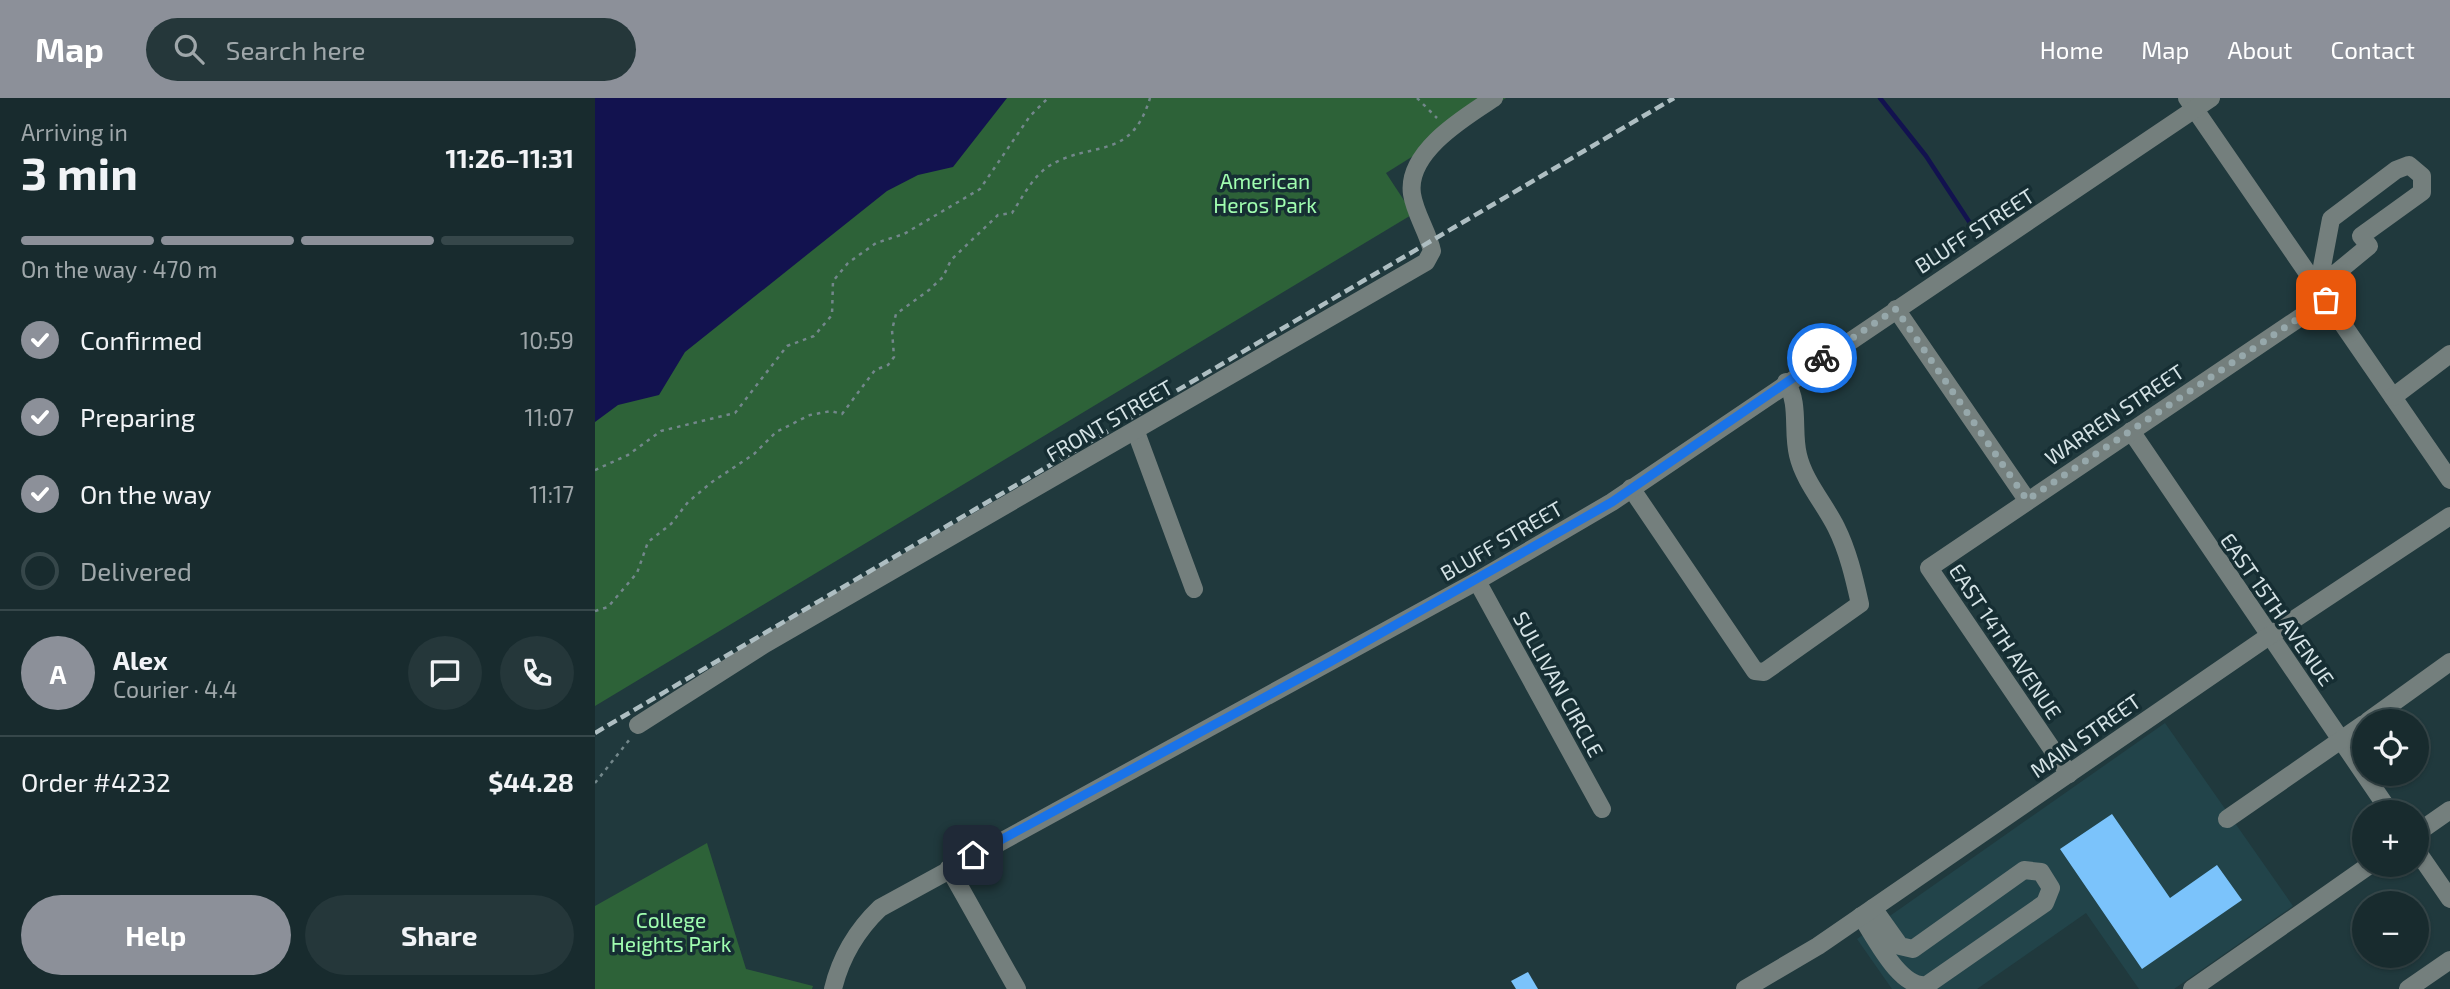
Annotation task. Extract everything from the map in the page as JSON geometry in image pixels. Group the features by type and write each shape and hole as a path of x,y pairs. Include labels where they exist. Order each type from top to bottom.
{"street":[{"name":"FRONT STREET","path":"638,724 765,644 1426,262 1432,251 1412,194 1413,178 1423,158 1446,132 1495,98"},
{"path":"2211,98 2192,104 2450,480"},
{"name":"BLUFF STREET","path":"833,989 842,958 865,922 898,896 1477,581 1631,488 2192,104"},
{"name":"WARREN STREET","path":"1929,568 2131,431 2322,294 2369,246 2361,236 2422,192 2422,176 2416,169 2402,166 2331,219 2322,294"},
{"path":"1896,309 2027,500"},
{"path":"2393,397 2450,354"},
{"path":"1631,488 1755,671 1763,673 1860,604 1850,562 1835,526 1798,457 1793,426 1795,395 1786,382"},
{"name":"EAST 15TH AVENUE","path":"2131,431 2382,800"},
{"path":"1136,432 1194,589"},
{"name":"MAIN STREET","path":"1745,989 1867,912 2269,636 2450,516"},
{"name":"EAST 14TH AVENUE","path":"1929,568 2069,774"},
{"name":"SULLIVAN CIRCLE","path":"1477,581 1602,809"},
{"path":"2384,709 2450,662"},
{"path":"2227,819 2352,732"},
{"path":"2429,825 2450,810"},
{"path":"949,868 1017,989"},
{"path":"2429,868 2450,899"},
{"path":"2024,870 2041,872 2051,888 2045,903 1927,985 1918,986 1903,977 1867,912 1900,946 1913,949 2024,870"},
{"path":"2192,989 2352,877"},
{"path":"2408,989 2450,960"}],"path":[{"path":"595,470 628,455 660,431 735,413 787,346 814,336 832,315 833,281 848,263 876,243 904,233 979,189 1030,116 1048,98"},
{"path":"595,611 608,607 623,586 637,573 648,542 671,524 688,502 712,482 754,454 776,432 810,415 831,411 842,414 875,370 888,365 894,357 892,330 896,314 943,277 951,260 998,215 1013,214 1045,168 1072,154 1096,152 1121,142 1138,124 1150,98"},
{"path":"1417,98 1446,132"},
{"path":"595,783 623,751 638,724"}],"shaded area":[{"path":"595,98 1007,98 953,167 918,175 887,191 685,352 659,395 618,405 595,422"},
{"path":"2165,723 2293,906 2174,989 2139,989 2086,913 1977,989 1892,989 1857,939"}],"green space":[{"name":"American Heros Park","path":"937,98 1506,98 1386,173 1413,214 595,706 595,373"},
{"name":"College Heights Park","path":"707,843 746,969 813,986 812,989 595,989 595,906"}],"building":[{"path":"2112,814 2170,898 2217,865 2242,900 2142,969 2060,849"},
{"path":"1528,972 1538,989 1516,989 1511,981"}],"waterway":[{"path":"1880,98 1926,156 1970,223"}],"railway":[{"path":"595,733 1674,98"}],"way so far":[{"path":"1822,358 1896,309 2027,500 2326,300"}],"route":[{"path":"973,855 1477,581 1612,502 1822,358"}]}
